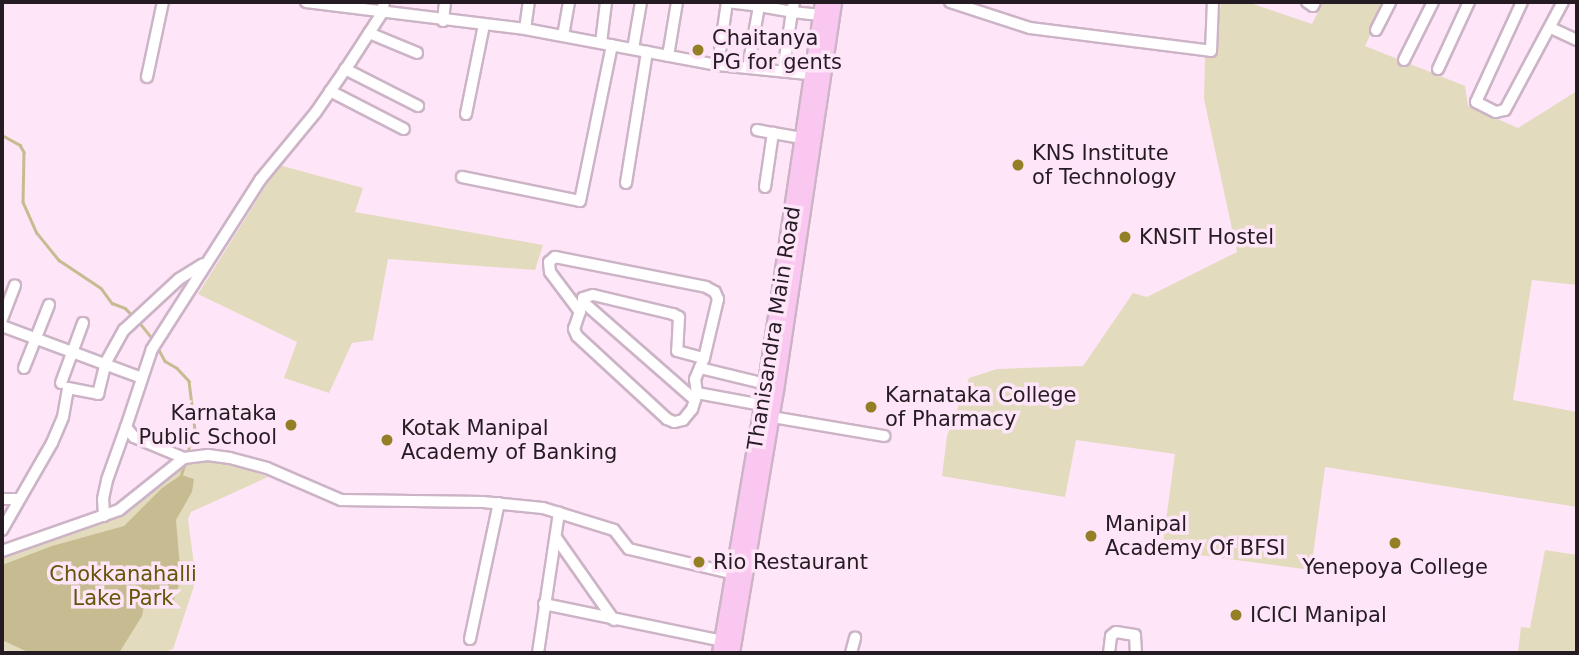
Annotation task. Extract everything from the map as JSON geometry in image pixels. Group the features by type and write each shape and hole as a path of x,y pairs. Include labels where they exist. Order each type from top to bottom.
{"main road":[{"name":"Thanisandra Main Road","path":"767,411 766,384 802,138 834,2"},
{"name":"Thanisandra Main Road","path":"732,653 740,575 818,75 822,8"},
{"name":"Thanisandra Main Road","path":"721,647 740,575"}],"street":[{"path":"147,76 163,2"},
{"path":"306,2 383,8 443,21 525,29 718,65 818,75"},
{"path":"443,21 445,2"},
{"path":"525,29 529,2"},
{"path":"563,36 569,2"},
{"path":"462,177 580,201 607,44 606,2"},
{"path":"633,49 640,2"},
{"path":"668,56 677,2"},
{"path":"718,65 727,2 822,8"},
{"path":"950,2 1030,29 1211,51 1213,2"},
{"path":"1307,2 1313,6 1315,2"},
{"path":"1376,30 1390,2"},
{"path":"1404,61 1433,2"},
{"path":"1438,69 1469,2"},
{"path":"1522,2 1476,102 1496,112 1504,110 1563,2"},
{"path":"748,68 759,4"},
{"path":"783,71 793,7"},
{"path":"104,516 103,499 107,480 155,344 260,180 330,91 383,8"},
{"path":"466,114 484,25"},
{"path":"1551,28 1577,40"},
{"path":"369,33 416,52"},
{"path":"626,183 647,52"},
{"path":"345,69 418,106"},
{"path":"330,91 404,129"},
{"path":"757,130 802,138"},
{"path":"765,187 773,133"},
{"path":"555,257 564,257 715,292 718,299 702,363 695,379 696,397 692,409 683,421 674,422 577,336 574,329 580,312 550,272 549,262 555,257"},
{"path":"2,530 52,443 63,417 68,388 98,394 106,362 124,330 179,279 208,261"},
{"path":"2,319 15,285"},
{"path":"766,384 702,363 677,351 679,317 673,314 593,295 583,298 583,302 696,397 884,436"},
{"path":"24,369 49,305"},
{"path":"61,383 83,323"},
{"path":"2,326 106,362 142,378"},
{"path":"126,427 134,437 188,457 230,458 267,468 341,500 525,504 614,530 629,549 740,575"},
{"path":"2,551 119,510 188,457"},
{"path":"2,499 18,499"},
{"path":"470,639 499,503"},
{"path":"538,653 559,513"},
{"path":"556,539 614,620"},
{"path":"544,604 721,647"},
{"path":"1109,653 1111,636 1116,632 1135,635 1136,653"},
{"path":"851,653 855,638"}],"green space":[{"path":"1221,2 1247,2 1312,24 1323,2 1385,2 1365,46 1465,86 1468,106 1518,128 1577,91 1577,285 1532,280 1513,400 1577,412 1577,507 1325,467 1311,570 1162,550 1175,454 1076,440 1065,497 942,476 947,436 969,378 997,369 1083,366 1133,293 1147,297 1237,252 1204,99 1205,56 1215,57"},
{"path":"279,165 363,188 355,212 543,245 535,270 388,259 373,340 352,343 329,393 284,378 297,342 198,294"},
{"name":"Chokkanahalli Lake Park","path":"199,458 231,463 268,477 191,512 188,519 196,580 173,649 162,653 12,653 2,649 2,554 30,542 118,517 150,486 181,463"},
{"path":"1545,550 1577,555 1577,653 1518,653 1521,627 1530,628"}],"shaded area":[{"name":"Chokkanahalli Lake Park","path":"181,475 194,479 192,492 176,520 181,579 172,605 145,601 142,616 119,653 30,653 2,640 2,565 52,546 124,526 162,488"}],"waterway":[{"path":"2,135 20,145 24,152 23,202 37,233 59,260 101,288 112,303 125,308 135,318"},
{"path":"139,322 153,339"},
{"path":"158,348 165,361 177,368 189,381 195,430 187,455"},
{"path":"181,475 185,462"}],"place":[{"name":"Chaitanya PG for gents","path":"698,50"},
{"name":"KNS Institute of Technology","path":"1018,165"},
{"name":"KNSIT Hostel","path":"1125,237"},
{"name":"Karnataka College of Pharmacy","path":"871,407"},
{"name":"Karnataka Public School","path":"291,425"},
{"name":"Kotak Manipal Academy of Banking","path":"387,440"},
{"name":"Manipal Academy Of BFSI","path":"1091,536"},
{"name":"Yenepoya College","path":"1395,543"},
{"name":"Rio Restaurant","path":"699,562"},
{"name":"ICICI Manipal","path":"1236,615"}]}
